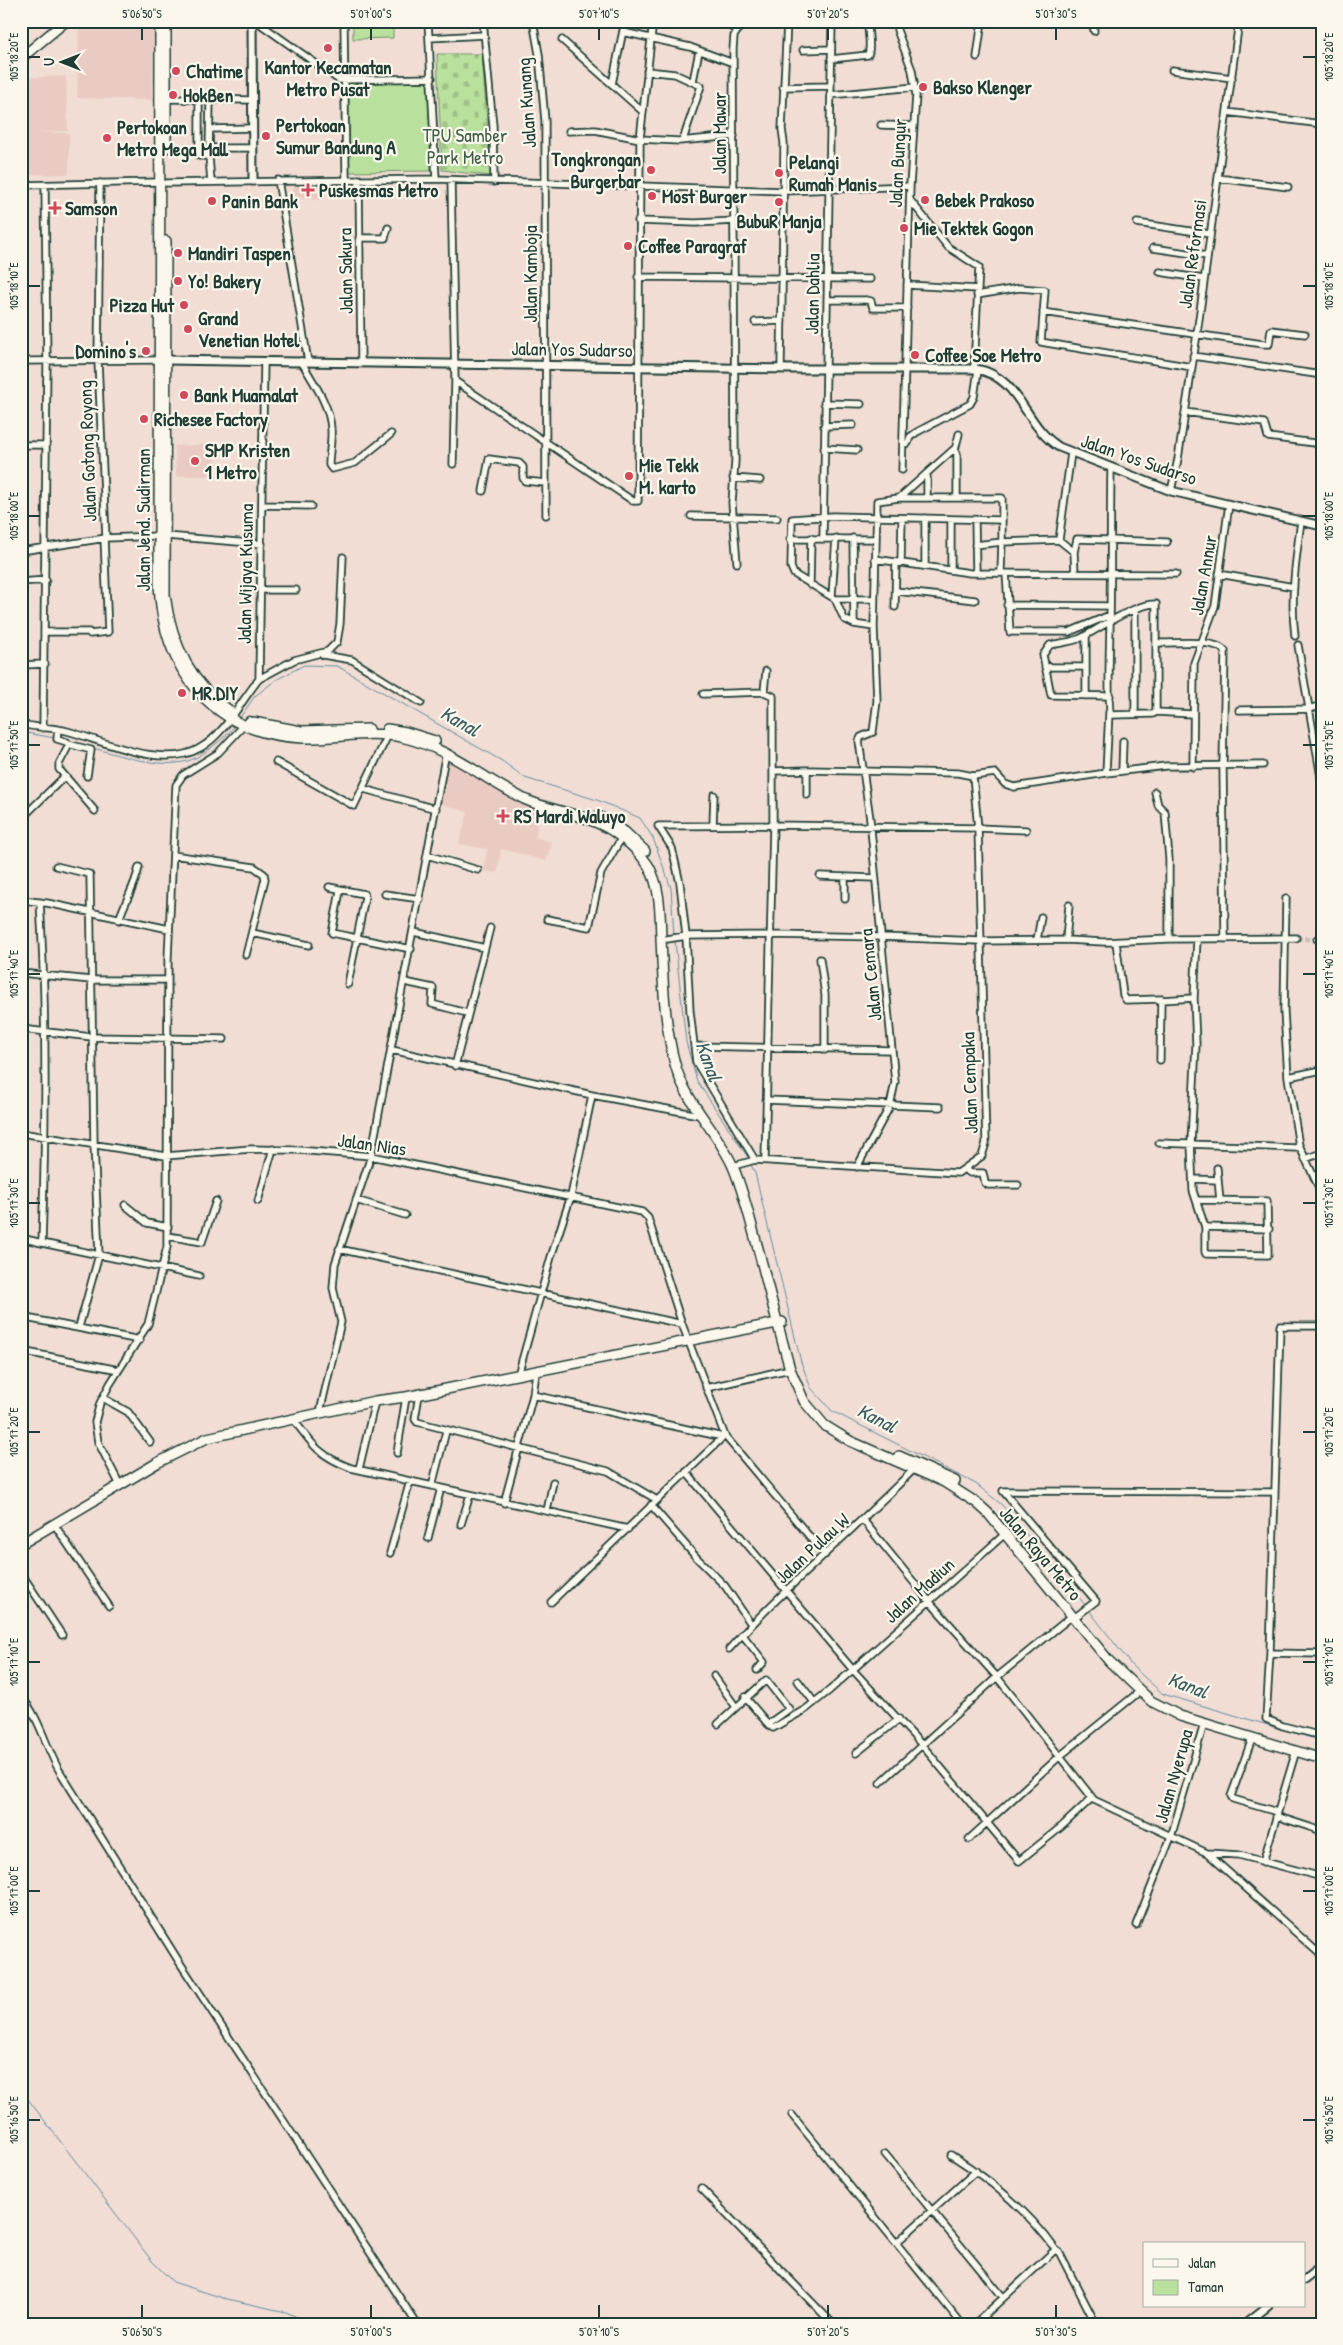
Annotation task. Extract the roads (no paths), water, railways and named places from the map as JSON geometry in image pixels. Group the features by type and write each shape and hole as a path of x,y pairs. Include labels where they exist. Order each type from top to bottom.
{"main road":[{"path":"22,56 66,21"},
{"name":"Jalan Jend. Sudirman","path":"160,21 163,183 162,536 165,594 176,644 201,685 239,719"},
{"name":"Jalan Jend. Sudirman","path":"163,183 166,21"},
{"path":"239,719 289,730 388,730 447,747 536,797 588,812 625,832 644,850 658,874 662,890 669,939 666,962 668,1025 675,1065 681,1081 699,1115 727,1154 741,1188 780,1322 802,1385 817,1410 837,1428 887,1454"},
{"path":"239,719 275,734 302,738 406,735 446,752 524,798 592,820 622,837 636,850 648,866 653,877 660,909 675,1032 681,1064 694,1095 739,1164 752,1209 790,1369 804,1401 824,1425 850,1440 946,1476 980,1498 1011,1531 1076,1615 1125,1673 1159,1700 1180,1711 1322,1753"},
{"path":"21,1544 177,1452 216,1435 294,1420 320,1412 374,1401 419,1395 780,1322"},
{"name":"Jalan Raya Metro","path":"911,1464 972,1499 988,1513 1076,1615 1116,1668 1139,1692 1164,1709 1204,1724 1322,1759"}],"street":[{"path":"254,21 344,84 432,78"},
{"path":"254,21 254,181"},
{"path":"344,21 346,179"},
{"path":"428,21 436,179"},
{"path":"483,21 493,126 494,182"},
{"name":"Jalan Kunang","path":"533,21 542,88 545,183"},
{"path":"612,84 625,21"},
{"path":"455,381 633,501 638,501 638,221 640,139 653,21"},
{"path":"719,21 737,30"},
{"name":"Jalan Mawar","path":"737,563 733,515 735,461 733,368 733,64 734,36 744,21"},
{"path":"781,369 784,191 784,143 782,129 787,21"},
{"name":"Jalan Dahlia","path":"823,539 832,21"},
{"path":"831,60 868,55 870,51 867,34 868,21"},
{"name":"Jalan Bungur","path":"896,21 897,30 912,70 915,87 907,284 906,443 902,470"},
{"path":"977,57 982,21"},
{"path":"1093,21 1094,31"},
{"name":"Jalan Reformasi","path":"1171,491 1190,367 1197,334 1239,21"},
{"path":"623,32 651,37 699,51 733,64"},
{"path":"429,38 484,35"},
{"path":"562,40 642,111"},
{"path":"803,50 831,49"},
{"path":"693,81 699,51"},
{"path":"1172,70 1232,78"},
{"path":"647,72 675,74 693,81 702,88 683,140"},
{"path":"783,87 831,86"},
{"path":"830,96 915,87"},
{"path":"166,99 253,100"},
{"path":"199,100 198,156 209,156"},
{"path":"210,100 209,156 211,182"},
{"path":"1227,112 1322,124"},
{"path":"880,125 913,126"},
{"path":"210,129 253,128"},
{"path":"569,131 595,130 640,139 683,140 734,136"},
{"path":"209,148 253,148"},
{"path":"1218,178 1288,187"},
{"name":"Jalan Sakura","path":"359,179 361,362"},
{"path":"21,185 436,179 784,191 910,186"},
{"path":"278,180 304,361 317,389 331,428 330,467 334,469 346,467 360,460 391,434"},
{"path":"451,180 455,364 453,464"},
{"name":"Jalan Gotong Royong","path":"45,632 88,632 90,634 97,634 108,632 98,361 100,183"},
{"name":"Jalan Kamboja","path":"545,183 546,515"},
{"path":"43,728 47,361 45,186"},
{"path":"906,443 917,432 970,404 974,397 979,267 948,247 910,200"},
{"path":"638,221 696,223 734,221"},
{"path":"1137,223 1210,234"},
{"path":"360,238 385,238 388,228"},
{"path":"1153,248 1207,256"},
{"path":"1160,272 1204,279"},
{"path":"638,276 734,276 870,280"},
{"path":"907,284 977,292 1019,288 1045,290 1041,342 1104,351 1116,356 1190,367"},
{"path":"827,300 867,300 871,301 873,308 907,308"},
{"path":"1043,312 1267,344 1269,344 1271,330 1305,334"},
{"path":"755,322 782,321"},
{"path":"1193,356 1322,375"},
{"path":"21,360 162,360"},
{"name":"Jalan Yos Sudarso","path":"162,360 545,364 781,369 976,369 1000,377 1044,435 1052,443 1070,453 1171,491 1322,526"},
{"name":"Jalan Wijaya Kusuma","path":"259,679 264,361"},
{"path":"824,403 861,404"},
{"path":"1184,412 1264,423 1268,437 1322,444"},
{"path":"824,426 853,426"},
{"path":"957,498 955,450 959,434"},
{"path":"21,445 46,445"},
{"path":"824,448 857,450"},
{"path":"899,498 955,450"},
{"path":"1059,540 1070,453"},
{"path":"483,490 489,459 519,462 523,467 522,478 525,481 546,483"},
{"path":"1106,772 1110,696 1112,469"},
{"path":"926,473 927,498"},
{"path":"733,478 760,480"},
{"path":"836,538 834,598 843,619 854,624 874,627 874,539 878,500 899,498 1002,498 1003,573 1010,632 1069,632 1110,615"},
{"name":"Jalan Annur","path":"1193,767 1192,714 1194,663 1213,618 1229,504"},
{"path":"262,505 311,506"},
{"path":"692,516 733,515 777,518"},
{"path":"874,599 834,598 810,585 792,572 790,539 793,518 1001,520"},
{"path":"925,518 925,566"},
{"path":"895,607 902,519"},
{"path":"951,520 951,570"},
{"path":"975,520 976,573"},
{"path":"1295,636 1292,619 1301,521"},
{"path":"21,551 105,538 162,536 262,544"},
{"path":"810,585 811,538"},
{"path":"853,538 854,624"},
{"path":"790,539 874,539"},
{"path":"1075,573 1074,552 1077,539 1167,542"},
{"path":"975,545 1059,540 1074,552"},
{"path":"120,1485 96,1437 95,1422 103,1398 119,1370 140,1340 151,1314 164,1267 168,1236 166,1156 169,929 177,782 183,775 218,753 239,719 259,679 294,660 321,654 333,647 339,634 343,556"},
{"path":"875,559 976,573 1176,574"},
{"path":"1219,574 1294,587"},
{"path":"21,582 46,580"},
{"path":"260,590 296,590"},
{"path":"896,591 975,600"},
{"path":"1110,696 1050,695 1043,654 1047,647 1079,639 1135,609 1156,604 1156,712"},
{"path":"1007,605 1110,606"},
{"path":"1135,609 1135,714"},
{"name":"Jalan Cemara","path":"857,1168 890,1106 895,1082 882,936 859,741 861,737 873,732 877,700 874,627"},
{"path":"1086,635 1086,696"},
{"path":"1157,642 1202,643 1221,648 1225,651 1223,767 1225,939"},
{"path":"1298,645 1322,783"},
{"path":"321,654 352,660 421,703"},
{"path":"21,665 45,664"},
{"path":"1045,667 1086,667"},
{"path":"764,692 766,671"},
{"path":"704,694 764,692 773,696 773,825 765,1160"},
{"path":"1238,710 1309,709 1322,705"},
{"path":"1109,712 1110,715 1153,714 1156,712 1192,714"},
{"path":"21,724 58,730 134,751 171,756 187,754 200,748 239,719"},
{"path":"58,730 57,738 68,744 90,750 87,776"},
{"path":"276,762 353,806 364,789 388,735"},
{"path":"1122,771 1123,741"},
{"path":"68,744 59,766 65,776 95,811"},
{"path":"320,1412 340,1327 333,1277 340,1249 371,1156 411,949 446,752"},
{"path":"773,771 864,771 972,776 994,772 1005,784 1014,788 1106,772 1166,766 1223,767 1264,765"},
{"path":"807,770 807,795"},
{"path":"21,819 65,776"},
{"name":"Jalan Cempaka","path":"965,1169 982,1156 986,1143 979,941 978,828 972,776"},
{"path":"364,789 436,809"},
{"path":"1155,792 1158,805 1165,812 1169,859 1169,939"},
{"path":"713,825 714,795"},
{"path":"753,1160 699,1068 694,1046 676,862 672,848 657,827 660,825 773,825 1026,830"},
{"path":"547,920 589,927 601,873 622,837"},
{"path":"173,855 254,867 261,870 266,879 246,955"},
{"path":"427,856 478,870"},
{"path":"56,866 90,874 89,914 94,1144 100,1255 79,1327"},
{"path":"119,920 124,904 130,898 139,867"},
{"path":"820,876 874,878"},
{"path":"845,877 845,899"},
{"path":"329,887 340,891 365,895 348,984"},
{"path":"340,891 332,932 411,949"},
{"path":"384,894 420,899"},
{"path":"1286,898 1284,1011 1288,1078 1299,1145 1322,1193"},
{"path":"21,900 40,902 89,914 169,929"},
{"path":"40,902 46,1032 46,1138 42,1243"},
{"path":"1066,940 1069,906"},
{"path":"1037,940 1041,917"},
{"path":"455,1066 467,1012 490,928"},
{"path":"414,932 485,948"},
{"path":"252,933 309,944"},
{"path":"669,939 683,936 771,935 882,936 979,941 1066,940 1116,942 1169,939 1296,938"},
{"path":"1197,940 1194,998 1196,1044 1191,1143 1193,1190 1205,1227 1206,1254 1267,1256 1269,1254 1268,1204 1266,1200 1220,1202 1197,1200"},
{"path":"1116,942 1126,1000 1194,998"},
{"path":"820,959 825,995 825,1050"},
{"path":"21,973 44,977 91,980 168,980"},
{"path":"404,982 433,988 432,1004 467,1012"},
{"path":"1160,1060 1160,1004 1162,999"},
{"path":"21,1030 92,1037 224,1039"},
{"path":"694,1046 892,1050"},
{"path":"392,1050 455,1066 699,1115"},
{"path":"1288,1078 1322,1070"},
{"path":"518,1375 571,1196 592,1095"},
{"path":"766,1100 940,1107"},
{"name":"Jalan Nias","path":"21,1133 166,1156 251,1149 371,1156 571,1196 644,1213 648,1218 682,1324"},
{"path":"1159,1143 1296,1148 1299,1145"},
{"path":"258,1201 274,1149"},
{"path":"1306,1159 1322,1153"},
{"path":"739,1164 753,1160 765,1160 857,1168 954,1173 965,1169 970,1173 983,1174 985,1183 988,1185 1018,1185"},
{"path":"1217,1168 1220,1202"},
{"path":"1193,1179 1218,1180"},
{"path":"356,1200 405,1215"},
{"path":"168,1236 202,1242 216,1201"},
{"path":"125,1206 147,1223 168,1227"},
{"path":"1205,1227 1269,1229"},
{"path":"21,1238 199,1276"},
{"path":"340,1249 682,1324 723,1437 825,1555"},
{"path":"21,1317 140,1340"},
{"path":"1322,1326 1280,1326 1276,1400 1270,1653 1266,1719 1283,1726 1322,1736"},
{"path":"21,1351 119,1370"},
{"path":"706,1388 790,1369"},
{"path":"504,1503 533,1394 536,1372"},
{"path":"533,1394 723,1437"},
{"path":"419,1395 416,1421 446,1431 519,1447 608,1471 657,1500"},
{"path":"397,1452 406,1397"},
{"path":"103,1398 128,1412 150,1442"},
{"path":"359,1470 374,1401"},
{"path":"294,1420 313,1447 340,1463 359,1470 628,1529"},
{"path":"432,1486 446,1431"},
{"path":"550,1602 723,1437"},
{"name":"Jalan Pulau W","path":"729,1648 751,1624 864,1520 911,1464"},
{"path":"686,1472 853,1670 899,1719 988,1821 1019,1861 1061,1827 1092,1798"},
{"path":"390,1553 410,1481"},
{"path":"547,1511 553,1482"},
{"path":"428,1538 442,1488"},
{"path":"880,1783 997,1677 1096,1601 1003,1491 1275,1492"},
{"path":"461,1524 470,1495"},
{"path":"651,1505 696,1557 725,1586 751,1624"},
{"path":"864,1520 929,1601 997,1677 1092,1798 1099,1804 1207,1853 1322,1956"},
{"path":"54,1524 108,1606"},
{"name":"Jalan Madiun","path":"768,1724 773,1728 814,1702 853,1670 1006,1533"},
{"path":"21,1573 62,1636"},
{"path":"742,1634 764,1662 757,1670"},
{"path":"1270,1653 1322,1654"},
{"path":"714,1676 736,1707"},
{"path":"718,1724 745,1697 766,1680 783,1699 789,1709 768,1724 745,1697"},
{"path":"798,1681 814,1702"},
{"path":"968,1839 1060,1756 1139,1692"},
{"path":"21,1697 38,1722 48,1750 59,1770 178,1960 417,2324"},
{"path":"856,1753 899,1719"},
{"name":"Jalan Nyerupa","path":"1136,1925 1171,1837 1204,1724"},
{"path":"1252,1739 1231,1796 1233,1799 1322,1831"},
{"path":"1264,1862 1276,1814 1296,1751"},
{"path":"1207,1853 1239,1855 1322,1877"},
{"path":"792,2115 962,2324"},
{"path":"885,2154 919,2198 933,2211 1003,2297"},
{"path":"951,2155 976,2170 1000,2189 1044,2234 1056,2250 1096,2324"},
{"path":"896,2243 976,2170"},
{"path":"701,2188 833,2324"},
{"path":"975,2324 1052,2251 1056,2250"},
{"path":"1306,2278 1322,2266"},
{"path":"1247,2323 1266,2308"}],"waterway":[{"name":"Kanal","path":"239,719 255,696 276,680 304,665 337,666 502,761 525,778 597,800 640,818 653,838 671,888 674,937"},
{"name":"Kanal","path":"69,741 141,761 156,763 183,762 201,755 232,730 236,724"},
{"name":"Kanal","path":"21,732 55,738"},
{"name":"Kanal","path":"675,941 686,1042 697,1081 749,1159"},
{"name":"Kanal","path":"750,1163 755,1173 801,1362 811,1388 832,1411 976,1484 1002,1505 1086,1606"},
{"name":"Kanal","path":"1088,1609 1133,1667 1163,1694 1322,1741"},
{"path":"21,2090 152,2261 173,2282 223,2298 286,2312 312,2324"}],"tunnel":[{"path":"1296,938 1317,939"}],"place":[{"name":"Kantor Kecamatan Metro Pusat","path":"328,48"},
{"name":"Chatime","path":"176,71"},
{"name":"Bakso Klenger","path":"923,87"},
{"name":"HokBen","path":"173,95"},
{"name":"Pertokoan Sumur Bandung A","path":"266,136"},
{"name":"Pertokoan Metro Mega Mall","path":"107,138"},
{"name":"Tongkrongan Burgerbar","path":"651,170"},
{"name":"Pelangi Rumah Manis","path":"779,173"},
{"name":"Puskesmas Metro","path":"308,190"},
{"name":"Most Burger","path":"652,196"},
{"name":"Bebek Prakoso","path":"925,200"},
{"name":"Panin Bank","path":"212,201"},
{"name":"BubuR Manja","path":"779,202"},
{"name":"Samson","path":"55,208"},
{"name":"Mie Tektek Gogon","path":"904,228"},
{"name":"Coffee Paragraf","path":"628,246"},
{"name":"Mandiri Taspen","path":"178,253"},
{"name":"Yo! Bakery","path":"178,281"},
{"name":"Pizza Hut","path":"184,305"},
{"name":"Grand Venetian Hotel","path":"188,329"},
{"name":"Domino's","path":"146,351"},
{"name":"Coffee Soe Metro","path":"915,355"},
{"name":"Bank Muamalat","path":"184,395"},
{"name":"Richesee Factory","path":"144,419"},
{"name":"SMP Kristen 1 Metro","path":"195,461"},
{"name":"Mie Tekk M. karto","path":"629,476"},
{"name":"MR.DIY","path":"182,693"},
{"name":"RS Mardi Waluyo","path":"503,816"}],"park label":[{"name":"TPU Samber Park Metro","path":"465,146"}]}
